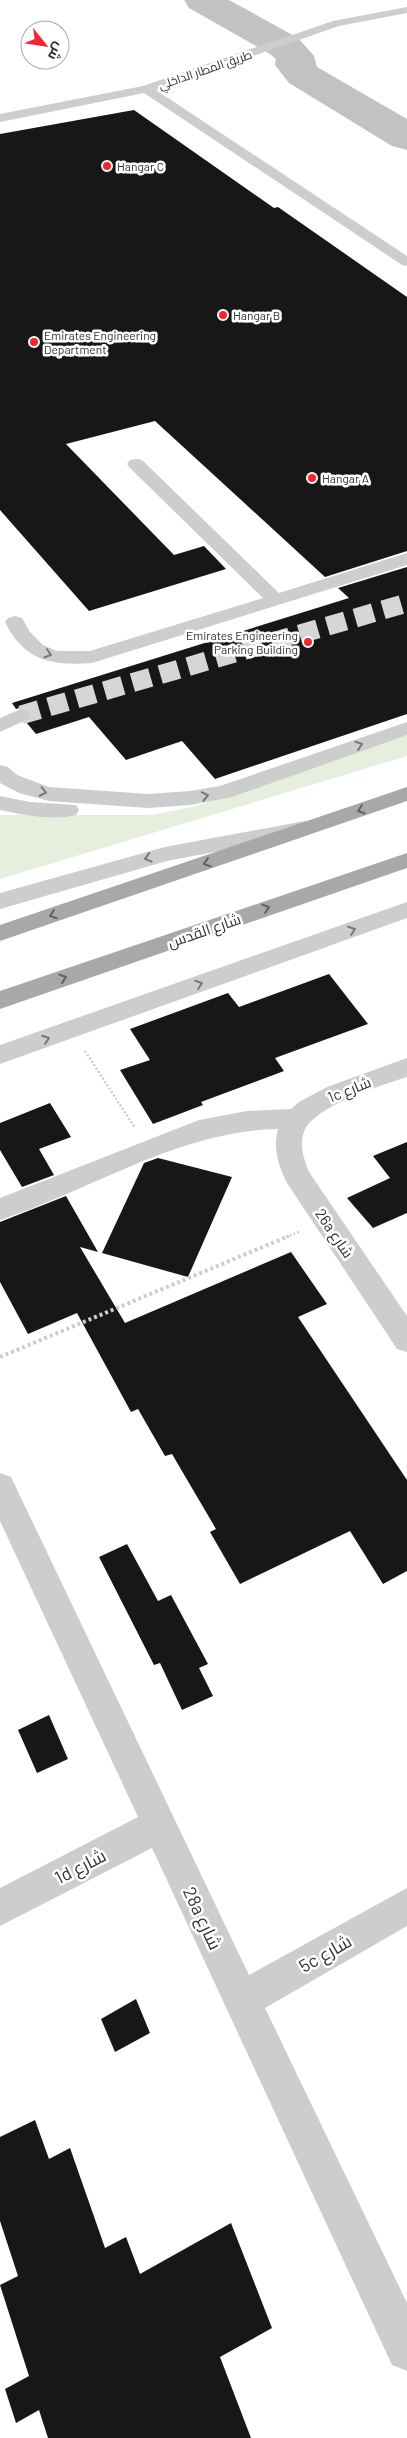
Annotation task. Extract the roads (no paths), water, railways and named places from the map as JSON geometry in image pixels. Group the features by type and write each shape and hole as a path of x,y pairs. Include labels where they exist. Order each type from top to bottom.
{"main road":[{"path":"0,933 407,794"},
{"name":"شارع القدس","path":"0,1000 407,860"}],"street":[{"name":"طريق المطار الداخلي","path":"0,118 146,89 332,24 407,10"},
{"path":"146,89 407,262"},
{"path":"136,464 275,600"},
{"path":"10,616 29,645 46,654 60,657 92,657 107,654 138,641 407,559"},
{"path":"0,726 21,715"},
{"path":"0,772 9,780 27,788 50,794 148,801 190,798 224,792 407,728"},
{"path":"0,811 116,809 148,801"},
{"path":"0,803 30,809"},
{"path":"0,901 165,854 316,826"},
{"path":"0,1055 407,910"},
{"name":"1c شارع","path":"296,1119 309,1107 328,1096 407,1067"},
{"path":"0,1209 199,1130 231,1122 265,1118 296,1119"},
{"name":"26a شارع","path":"296,1119 289,1132 287,1146 289,1161 296,1176 407,1340"},
{"name":"28a شارع","path":"0,1486 407,2350"},
{"name":"1d شارع","path":"0,1908 159,1825"},
{"name":"5c شارع","path":"242,2000 407,1906"}],"tunnel":[{"path":"21,715 407,603"}],"place":[{"name":"Hangar C","path":"107,166"},
{"name":"Hangar B","path":"223,315"},
{"name":"Emirates Engineering Department","path":"34,342"},
{"name":"Hangar A","path":"312,478"},
{"name":"Emirates Engineering Parking Building","path":"308,642"}]}
